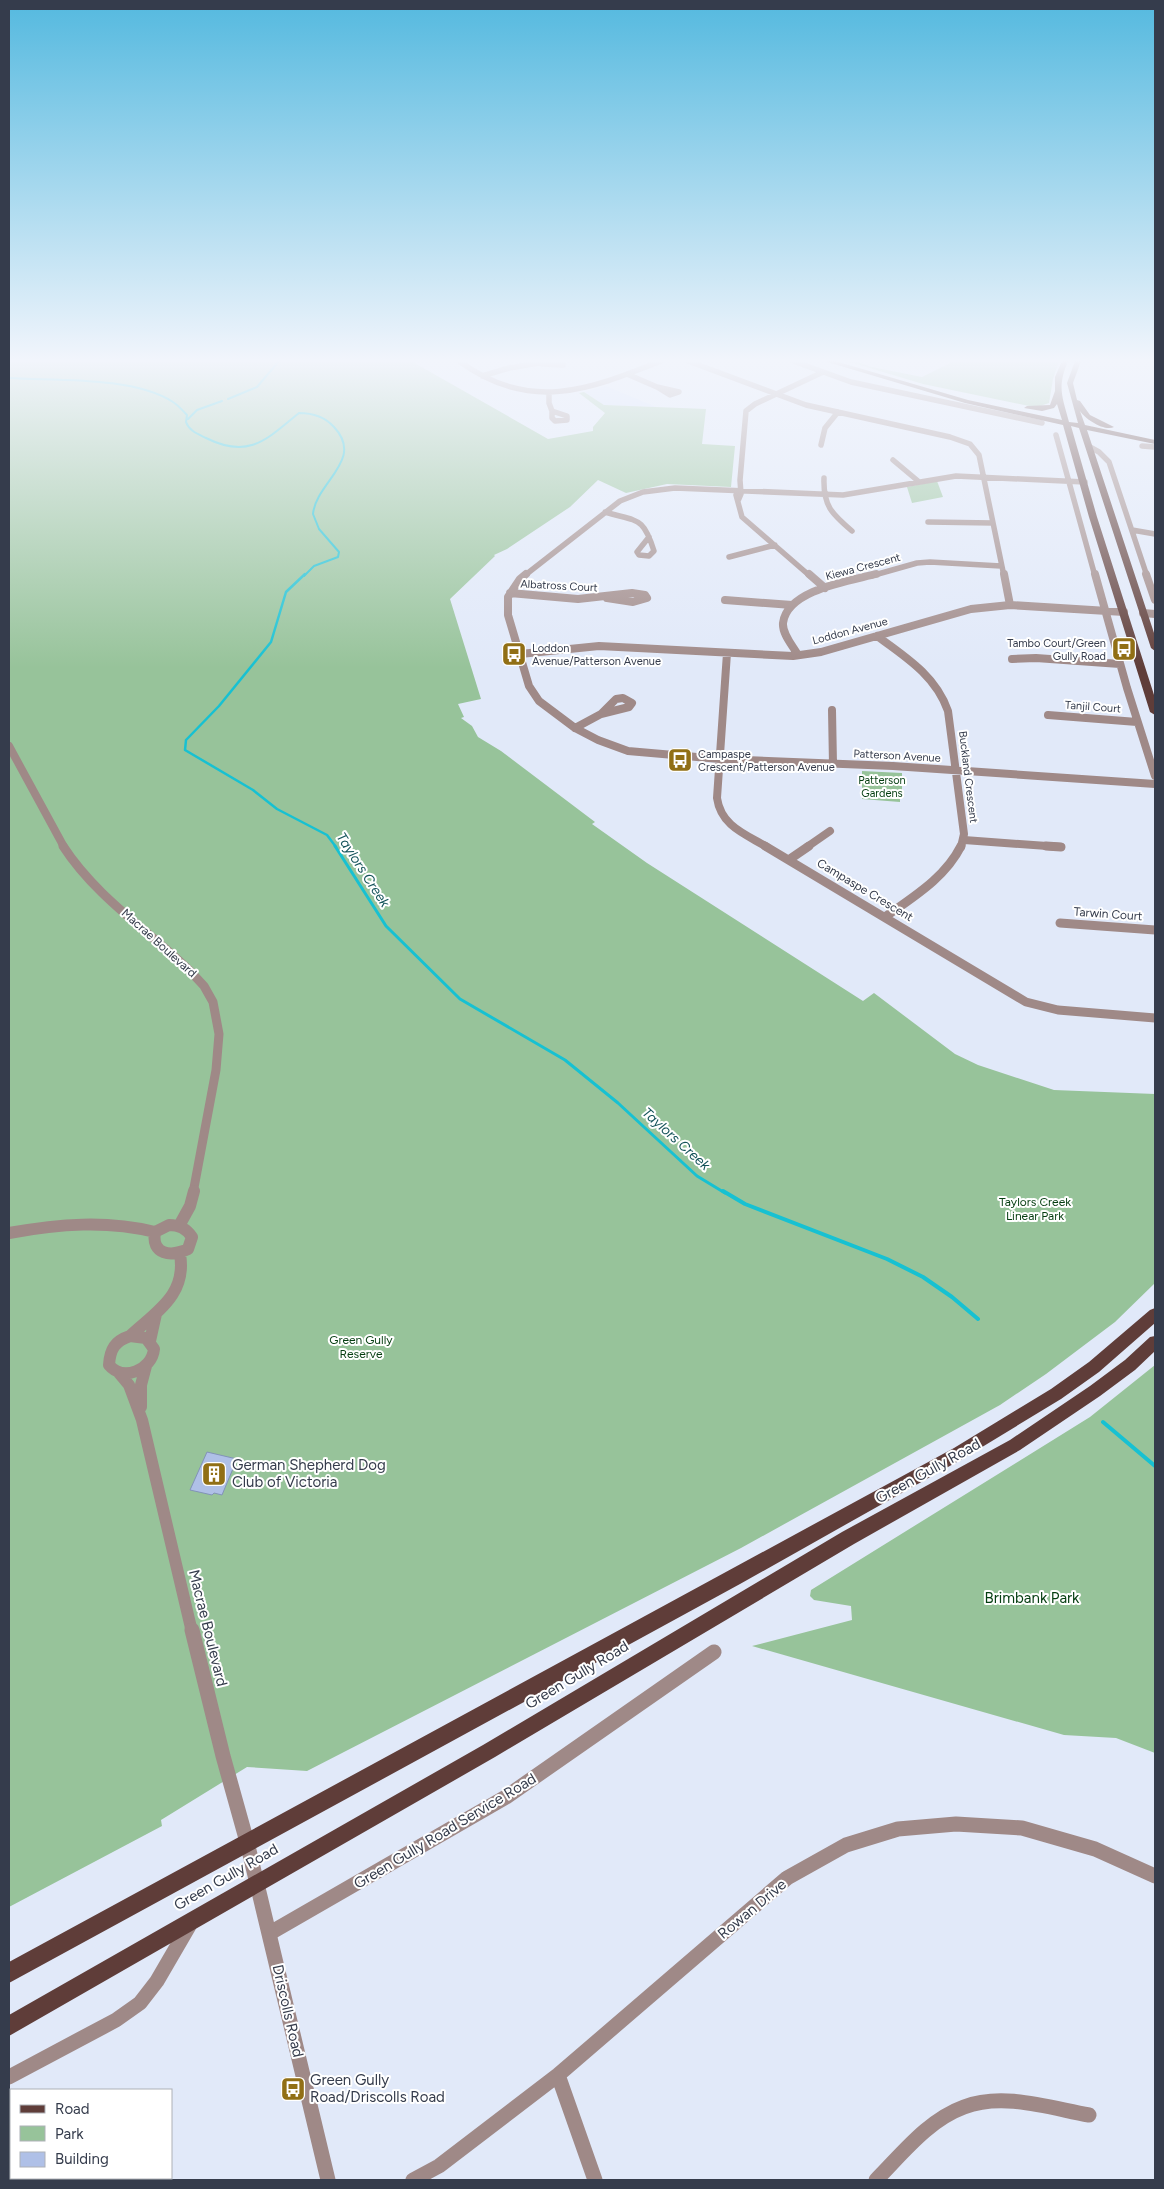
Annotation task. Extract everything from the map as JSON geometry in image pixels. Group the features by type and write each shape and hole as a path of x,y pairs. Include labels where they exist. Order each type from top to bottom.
{"main road":[{"path":"1079,463 1093,517 1155,712"},
{"path":"1100,463 1155,648"},
{"path":"1124,612 1143,613"},
{"name":"Green Gully Road","path":"9,1973 734,1578 968,1448 1056,1394 1094,1368 1155,1314"},
{"name":"Green Gully Road","path":"9,2026 488,1751 840,1542 1015,1445 1096,1391 1130,1365 1155,1342"}],"street":[{"path":"741,463 738,501 742,517 825,588"},
{"path":"897,463 918,481"},
{"path":"980,463 1010,605"},
{"path":"1065,463 1120,664 1155,776"},
{"path":"1108,463 1155,600"},
{"path":"510,593 524,576 626,497 652,490 675,488 824,495 864,492 943,477 1085,482"},
{"path":"824,478 824,495 827,504 852,531"},
{"path":"606,512 642,524 648,531 649,538"},
{"path":"928,522 993,523"},
{"path":"1132,530 1155,534"},
{"path":"729,557 775,545"},
{"name":"Kiewa Crescent","path":"792,605 808,594 825,588 923,562 1001,566"},
{"name":"Albatross Court","path":"510,593 575,599 607,598"},
{"name":"Patterson Avenue","path":"510,593 507,612 529,686 535,697 551,712 575,728 598,740 628,750 657,755 1155,784"},
{"path":"726,600 792,605 784,618 784,629 798,655"},
{"name":"Loddon Avenue","path":"520,654 599,646 798,655 821,652 971,609 1010,605 1124,612"},
{"path":"1143,613 1155,614"},
{"name":"Buckland Crescent","path":"877,636 930,678 944,697 948,711 964,840 960,850 946,868 885,917"},
{"name":"Campaspe Crescent","path":"727,653 717,798 722,815 730,825 790,859 1026,1002 1058,1010 1155,1018"},
{"path":"1012,659 1036,658 1120,664"},
{"path":"832,710 833,764"},
{"path":"575,728 601,714"},
{"name":"Tanjil Court","path":"1048,715 1137,722"},
{"name":"Macrae Boulevard","path":"9,746 58,838 76,864 100,890 190,970 209,992 214,1002 218,1028 216,1067 194,1194 179,1226"},
{"path":"790,859 830,831"},
{"path":"964,840 1061,848"},
{"name":"Tarwin Court","path":"1060,923 1155,930"},
{"path":"9,1233 42,1227 89,1224 124,1225 156,1232"},
{"path":"164,1226 179,1226 187,1230 192,1237 188,1248 180,1254 169,1254 160,1250 153,1240 156,1232 164,1226"},
{"path":"130,1336 147,1319 156,1314 181,1285 184,1267 180,1254"},
{"path":"150,1341 142,1336 130,1336 120,1340 109,1353 111,1368 119,1373 133,1373 146,1366 153,1353 150,1341 156,1314"},
{"name":"Macrae Boulevard","path":"142,1420 140,1395 146,1366"},
{"name":"Macrae Boulevard","path":"119,1373 130,1385 142,1420 225,1765 247,1842"},
{"name":"Green Gully Road Service Road","path":"270,1933 506,1798 714,1652"},
{"name":"Rowan Drive","path":"414,2180 439,2166 558,2075 787,1878 846,1845 898,1829 956,1824 1022,1828 1095,1849 1155,1876"},
{"name":"Driscolls Road","path":"247,1842 328,2180"},
{"path":"9,2078 116,2020 140,2003 157,1981 192,1920"},
{"path":"558,2075 595,2180"},
{"path":"876,2180 919,2137 952,2113 978,2103 1009,2102 1089,2115"}],"green space":[{"name":"Green Gully Reserve","path":"9,463 733,463 731,487 667,484 626,493 598,480 570,507 507,549 494,555 450,599 481,699 458,704 464,717 461,718 472,726 478,737 501,751 595,822 592,824 647,863 863,1001 874,993 955,1054 978,1065 1054,1090 1155,1094 1155,1283 1115,1322 1046,1374 1000,1405 741,1548 307,1771 247,1767 161,1820 162,1826 9,1907"},
{"path":"937,481 943,497 912,503 907,487"},
{"name":"Patterson Gardens","path":"862,771 902,773 902,797 900,797 900,802 862,799"},
{"name":"Brimbank Park","path":"1155,1365 1155,1753 1116,1738 1064,1735 752,1646 852,1620 851,1606 814,1600 810,1596 811,1590 1090,1417"}],"building":[{"name":"German Shepherd Dog Club of Victoria","path":"207,1452 237,1459 222,1495 214,1493 212,1495 190,1490"}],"waterway":[{"name":"Taylors Creek","path":"304,576 314,566 338,557 339,552 319,529 313,514 316,502 341,463"},
{"name":"Taylors Creek","path":"305,574 286,592 271,642 219,706 186,740 185,750 253,790 277,809 327,835 336,847"},
{"name":"Taylors Creek","path":"335,846 386,926 460,999 565,1060 618,1103 697,1176 725,1193"},
{"name":"Taylors Creek","path":"723,1191 745,1204 887,1259 923,1277 952,1297 978,1319"},
{"name":"Taylors Creek","path":"1103,1422 1155,1466"}],"place":[{"name":"Tambo Court/Green Gully Road","path":"1124,649"},
{"name":"Loddon Avenue/Patterson Avenue","path":"514,654"},
{"name":"Campaspe Crescent/Patterson Avenue","path":"680,760"},
{"name":"German Shepherd Dog Club of Victoria","path":"214,1474"},
{"name":"Green Gully Road/Driscolls Road","path":"293,2089"}],"park label":[{"name":"Taylors Creek Linear Park","path":"1035,1209"}]}
